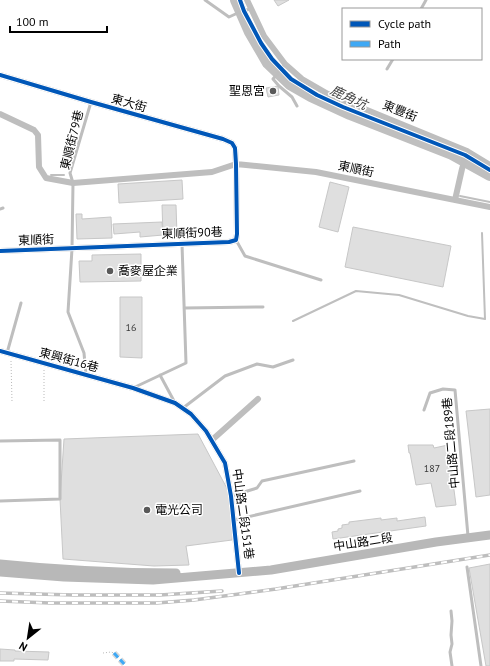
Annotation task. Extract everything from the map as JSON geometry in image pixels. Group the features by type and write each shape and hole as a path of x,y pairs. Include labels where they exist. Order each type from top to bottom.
{"main road":[{"name":"中山路二段","path":"0,572 64,577 153,580 271,570 436,542 490,535"},
{"name":"中山路二段","path":"0,564 55,569 144,573 239,573"}],"street":[{"name":"東豐街","path":"247,0 264,36 285,64 302,78 328,94 466,153 490,165"},
{"name":"東大街","path":"0,75 223,139 232,143 236,164"},
{"name":"東順街","path":"0,114 34,130 38,135 39,167 46,178 73,183 212,172 236,164 316,172 490,207"},
{"path":"455,200 466,153"},
{"name":"東順街90巷","path":"72,249 229,242 236,240 236,164"},
{"name":"東順街","path":"0,251 72,249"},
{"name":"東興街16巷","path":"0,351 133,388"},
{"name":"中山路二段151巷","path":"133,388 175,403 183,408 191,414 212,440 225,463 231,496 239,573"},
{"path":"212,440 258,398"}],"lane":[{"path":"205,0 229,17 251,9"},
{"path":"387,69 392,60"},
{"path":"285,64 273,78 279,86 292,97 297,106"},
{"name":"東順街79巷","path":"73,183 70,173 91,102"},
{"path":"72,249 73,183"},
{"path":"236,240 245,256 321,280"},
{"path":"133,388 186,363 182,244"},
{"name":"東興街16巷","path":"72,249 68,312 84,353 86,375"},
{"path":"9,354 21,303"},
{"path":"184,308 263,307"},
{"path":"183,408 225,376 257,364 274,367 293,360"},
{"path":"160,375 175,403"},
{"name":"中山路二段189巷","path":"424,410 430,393 443,389 455,390 468,538"},
{"path":"0,441 60,440 60,499 0,501"},
{"path":"231,496 257,488 262,481 354,461"},
{"path":"234,520 360,491"},
{"path":"467,567 481,666"},
{"path":"451,611 452,644 450,652 452,666"}],"path":[{"path":"9,354 12,402"},
{"path":"43,364 44,403"},
{"path":"103,653 114,653"}],"building":[{"path":"274,0 289,0 278,6"},
{"name":"聖恩宮","path":"278,86 279,95 268,97 266,88"},
{"path":"182,180 183,199 119,203 118,184"},
{"path":"330,182 349,187 338,232 319,227"},
{"path":"162,205 176,205 177,235 163,235"},
{"path":"76,214 82,214 82,219 111,217 112,238 77,239"},
{"path":"162,222 163,235 140,237 140,232 114,234 113,224"},
{"path":"353,227 451,246 443,287 345,267"},
{"name":"喬麥屋企業","path":"141,254 141,281 80,282 79,261 92,261 92,255"},
{"path":"120,297 142,297 142,358 120,357"},
{"path":"490,409 490,495 476,497 466,411"},
{"name":"電光公司","path":"198,434 231,496 234,520 232,540 186,546 189,565 154,566 63,559 60,499 64,439"},
{"path":"408,445 433,445 434,448 448,445 456,505 436,507 431,483 416,485"},
{"path":"425,517 426,526 333,539 332,532 338,531 338,529 342,528 342,525 349,524 349,522 381,518 381,520 397,518 397,521"},
{"path":"490,564 490,666 486,666 469,568"},
{"path":"0,649 49,652 48,660 14,659 14,661 0,661"}],"waterway":[{"name":"鹿角坑","path":"236,0 250,32 268,63 290,84 311,96 350,114 452,154 490,175"},
{"path":"51,175 64,175"},
{"path":"460,196 490,202"},
{"path":"293,321 356,291 399,295 468,316 485,319 482,233"}],"tunnel":[{"path":"114,653 126,666"}],"railway":[{"path":"0,601 50,603 157,603 194,600 276,589 490,555"},
{"path":"0,593 160,595 222,591"}],"marked path":[{"path":"114,653 126,666"}],"cycle path":[{"path":"240,0 244,11 261,43 272,59 291,79 317,95 343,107 465,155 490,170"},
{"path":"0,75 223,139 232,143 235,148 236,164 237,234 236,240 229,242 0,251"},
{"path":"0,351 133,388 175,403 191,414 206,431 225,463 231,496 239,573"}],"place":[{"name":"聖恩宮","path":"273,91"},
{"name":"喬麥屋企業","path":"110,271"},
{"name":"電光公司","path":"147,510"}]}
